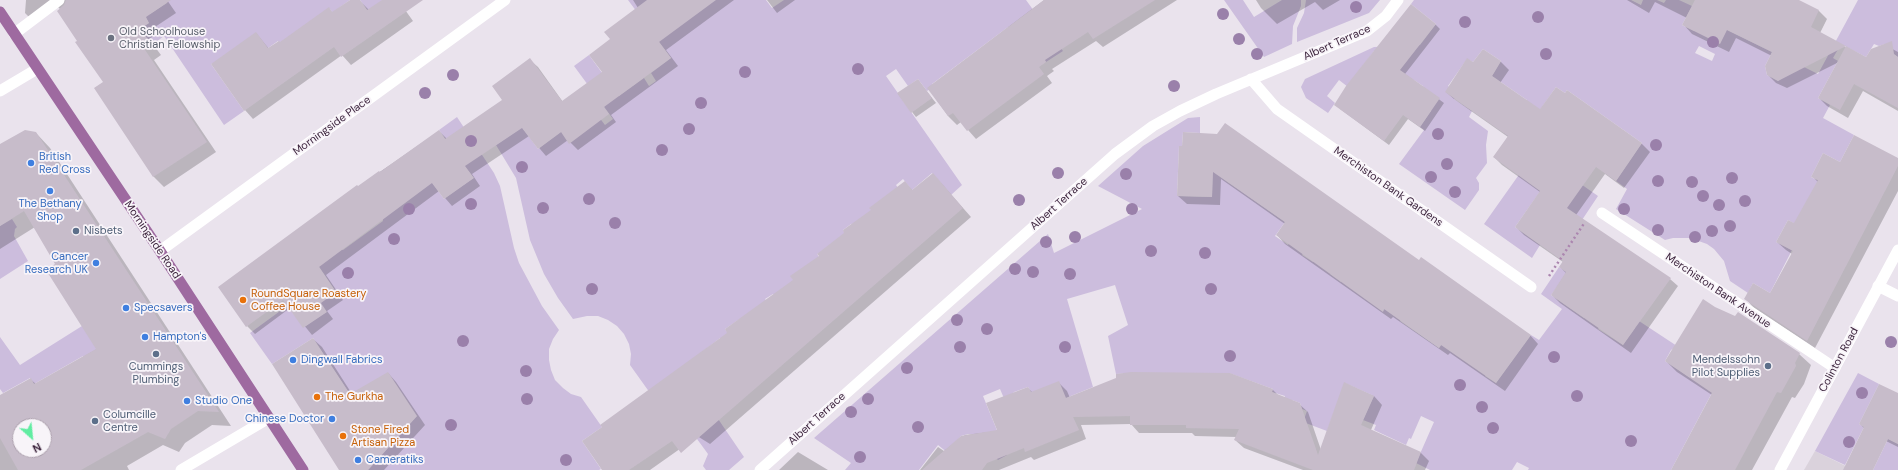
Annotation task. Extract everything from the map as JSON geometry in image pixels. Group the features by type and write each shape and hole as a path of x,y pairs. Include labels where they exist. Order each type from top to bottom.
{"main road":[{"name":"Morningside Road","path":"0,12 160,251 303,470"}],"street":[{"path":"14,34 59,0"},
{"name":"Morningside Place","path":"160,251 505,0"},
{"name":"Albert Terrace","path":"760,470 1115,154 1153,126 1180,111 1251,79 1367,31 1386,16 1398,0"},
{"path":"0,92 37,69"},
{"name":"Merchiston Bank Gardens","path":"1251,79 1277,109 1531,287"},
{"name":"Merchiston Bank Avenue","path":"1602,213 1835,368"},
{"name":"Colinton Road","path":"1780,470 1898,250"},
{"path":"1878,286 1898,296"},
{"path":"182,470 269,418"}],"path":[{"path":"1531,287 1544,283 1595,208 1602,213"}],"shaded area":[{"path":"134,0 140,0 150,14 167,3 165,0 350,0 340,7 336,17 329,8 292,59 278,41 268,48 211,64 244,111 224,125 164,36 152,45 140,29 149,23"},
{"path":"360,0 382,0 381,29"},
{"path":"628,0 766,0 772,8 784,0 1026,0 1063,51 1046,62 1038,51 1031,56 1008,27 932,84 933,87 927,91 918,79 908,86 896,69 886,76 962,185 951,195 932,173 912,190 903,179 896,185 905,198 870,208 878,220 851,224 843,230 851,243 817,254 825,266 791,276 799,289 781,304 773,294 765,299 774,311 738,320 725,329 735,345 728,350 720,338 650,393 630,365 631,354 629,344 624,334 617,326 598,316 587,316 573,319 558,298 544,274 530,240 516,178 496,145 522,127 538,149 561,132 595,112 605,125 613,119 574,66 589,55 619,96 644,78 649,86 656,81 651,73 671,58"},
{"path":"1224,0 1243,0 1254,17 1282,0 1301,0 1301,6 1293,26 1292,44 1264,57"},
{"path":"1306,0 1380,0 1369,13 1297,42 1297,28 1304,13"},
{"path":"1414,0 1631,0 1641,5 1643,0 1657,0 1664,3 1666,0 1679,0 1692,6 1682,25 1694,31 1704,12 1725,29 1772,52 1765,66 1767,75 1778,81 1800,65 1818,74 1858,0 1898,0 1898,57 1893,54 1893,48 1885,44 1879,46 1874,44 1866,57 1841,44 1833,58 1838,61 1818,98 1830,105 1823,118 1854,135 1840,162 1823,153 1811,177 1827,185 1804,229 1788,220 1776,242 1792,250 1770,293 1753,283 1748,293 1730,281 1724,261 1714,249 1707,244 1690,238 1673,238 1665,240 1616,209 1627,189 1616,181 1642,143 1567,90 1565,93 1556,87 1537,114 1508,136 1504,133 1527,100 1492,76 1501,61 1483,49 1473,62 1467,59 1448,86 1458,93 1454,99 1472,111 1469,117 1488,131 1486,145 1487,163 1476,178 1479,183 1479,190 1465,210 1399,164 1424,130 1420,127 1431,111 1423,86 1414,80 1406,92 1382,57 1374,51 1348,87 1339,80 1327,96 1335,103 1328,113 1306,98 1301,87 1305,79 1374,47 1420,45 1436,24 1411,4","holes":["1699,46 1715,54 1712,61 1695,53"]},
{"path":"457,117 494,173 500,186 514,248 519,263 542,306 559,330 549,349 549,360 555,380 571,394 581,397 602,427 582,441 601,469 599,470 368,470 417,416 360,410 313,338 272,364 250,333 287,306 304,327 326,312 304,280 329,297 336,292 295,231 343,250 383,221 380,172 389,166 405,187 425,173 444,199 473,178 439,130"},
{"path":"1200,117 1200,133 1183,132 1182,146 1179,146 1177,196 1212,197 1213,147 1220,176 1285,222 1275,236 1288,245 1298,231 1312,241 1302,255 1313,262 1323,249 1339,260 1330,274 1341,282 1351,269 1383,311 1393,298 1410,307 1400,321 1439,348 1451,332 1494,362 1485,376 1496,383 1531,335 1539,340 1562,309 1541,294 1559,267 1568,273 1551,295 1584,318 1614,304 1598,329 1623,345 1635,328 1634,323 1639,321 1677,346 1671,350 1665,361 1689,377 1724,370 1671,470 1528,470 1529,468 1517,462 1512,470 1430,470 1416,463 1434,422 1421,416 1411,439 1409,438 1406,445 1374,430 1376,425 1363,420 1374,396 1345,383 1327,431 1303,422 1307,411 1302,409 1300,403 1292,400 1286,403 1283,402 1285,396 1272,392 1273,389 1229,373 1219,397 1130,373 1116,374 1108,336 1128,325 1115,285 1067,299 1093,387 1066,398 1031,392 1028,387 1014,392 1006,403 1000,389 983,396 1007,455 998,460 972,434 968,434 961,436 956,442 964,466 938,445 919,470 845,470 851,463 814,438 1048,234 1054,253 1142,209 1098,186 1143,146 1188,118"},
{"path":"1535,152 1598,196 1576,229 1546,183 1515,227 1540,245 1532,258 1484,224"},
{"path":"12,219 17,227 15,229 14,236 28,261 0,279 0,226"},
{"path":"82,326 113,348 100,387 83,356 34,384 30,378 3,393 0,389 0,337 20,365"},
{"path":"1858,373 1879,384 1859,424 1864,427 1845,465 1815,451"},
{"path":"712,410 744,457 729,470 706,470 703,466 708,454 689,428"},
{"path":"1888,439 1898,444 1898,470 1873,470"},
{"path":"1815,451 1854,470 1804,470"}],"building":[{"path":"66,0 171,0 146,17 149,23 140,29 152,45 145,50 207,142 153,177 94,88 103,82 75,42 77,41 57,11 64,5"},
{"path":"350,0 360,0 367,10 382,0 423,0 341,57 334,47 244,111 211,64 256,32 268,48 279,41 280,42 329,7 332,12"},
{"path":"647,0 716,0 659,42 671,58 604,107 609,114 569,144 561,132 538,149 522,128 465,166 474,178 444,199 432,183 319,267 336,292 321,303 327,312 303,328 283,300 246,327 218,287 357,185 358,186 379,171 380,172 439,130 445,139 502,100 492,86 530,58 562,101 602,72 589,55 610,39 604,32"},
{"path":"1044,0 1155,0 1093,39 1088,32 1045,60 1046,62 1039,67 1044,74 967,131 953,113 948,116 927,88"},
{"path":"1695,0 1799,0 1819,10 1811,27 1846,46 1778,81 1767,75 1765,66 1772,52 1727,30 1720,44 1682,25"},
{"path":"1411,4 1436,24 1400,70 1440,98 1420,127 1403,115 1384,141 1334,105 1346,86"},
{"path":"1892,41 1894,54 1898,57 1898,108 1854,84 1840,110 1818,98 1846,46 1866,57 1871,49"},
{"path":"1483,49 1501,61 1492,76 1540,109 1556,87 1565,93 1567,90 1642,143 1616,181 1596,167 1567,208 1671,278 1623,345 1551,295 1566,272 1559,267 1563,261 1515,227 1540,191 1493,157 1508,136 1445,92 1467,58 1473,62"},
{"path":"918,79 932,98 911,113 897,93"},
{"path":"1225,123 1419,260 1421,257 1531,335 1496,383 1441,345 1439,348 1384,309 1383,312 1276,235 1285,222 1213,172 1212,197 1177,196 1179,146 1182,146 1183,132 1217,134"},
{"path":"25,130 36,132 219,412 198,411 171,429 165,439 148,432 81,470 18,470 0,438 0,395 31,378 34,384 96,349 46,270 55,264 24,211 0,226 0,144"},
{"path":"1854,135 1898,158 1898,166 1807,341 1744,299 1753,283 1770,293 1793,251 1776,242 1788,220 1794,223 1818,180 1811,177 1823,153 1840,162"},
{"path":"933,173 963,208 681,453 672,441 629,470 602,470 582,441 602,427 600,425 727,333 725,329 793,280 790,276 819,256 817,254 844,233 843,230 871,210 869,208 905,181 912,190"},
{"path":"1703,299 1715,307 1735,316 1738,312 1800,353 1795,363 1796,366 1781,393 1777,392 1735,470 1671,470 1712,393 1665,361"},
{"path":"313,338 350,394 388,372 417,416 368,470 339,470 272,364"},
{"path":"1131,372 1230,373 1273,389 1272,392 1300,403 1318,455 1344,382 1374,396 1361,425 1421,452 1414,470 1313,470 1234,440 1239,429 1186,428 1186,425 1130,425 1130,416 1073,417 1079,430 1025,452 1024,448 987,463 982,470 922,470 961,436 997,430 986,403 1028,387 1031,392 1059,381 1066,398 1116,378 1116,374"},
{"path":"1879,384 1898,393 1898,444 1888,439 1873,470 1843,470 1864,427 1859,424"}],"place":[{"name":"Old Schoolhouse Christian Fellowship","path":"111,38"},
{"name":"British Red Cross","path":"31,163"},
{"name":"The Bethany Shop","path":"50,191"},
{"name":"Nisbets","path":"76,231"},
{"name":"Cancer Research UK","path":"96,263"},
{"name":"RoundSquare Roastery Coffee House","path":"243,300"},
{"name":"Specsavers","path":"126,308"},
{"name":"Hampton's","path":"145,337"},
{"name":"Cummings Plumbing","path":"156,354"},
{"name":"Dingwall Fabrics","path":"293,360"},
{"name":"Mendelssohn Pilot Supplies","path":"1768,366"},
{"name":"The Gurkha","path":"317,397"},
{"name":"Studio One","path":"187,401"},
{"name":"Chinese Doctor","path":"332,419"},
{"name":"Columcille Centre","path":"95,421"},
{"name":"Stone Fired Artisan Pizza","path":"343,436"},
{"name":"Cameratiks","path":"358,460"}]}
